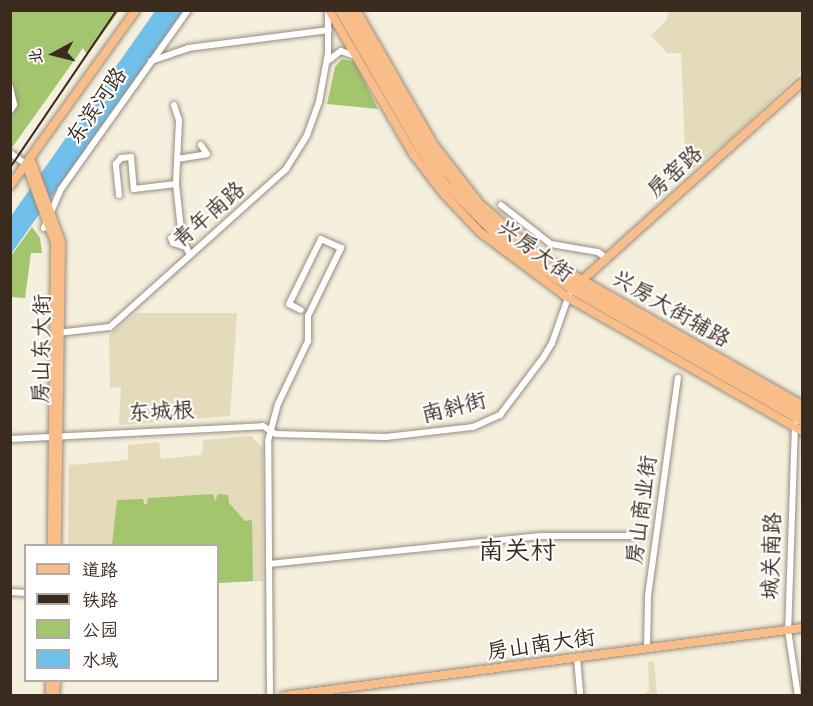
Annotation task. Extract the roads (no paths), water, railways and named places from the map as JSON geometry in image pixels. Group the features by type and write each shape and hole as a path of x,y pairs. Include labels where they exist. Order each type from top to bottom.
{"main road":[{"path":"10,186 136,10"},
{"name":"兴房大街","path":"329,10 390,117 443,193 471,223 520,266 574,288 650,327 800,417"},
{"name":"兴房大街","path":"339,10 415,140 445,184 489,230 574,288 799,429"},
{"name":"兴房大街","path":"348,10 427,148 477,210 516,247"},
{"path":"356,10 356,24"},
{"name":"兴房大街辅路","path":"356,10 413,111 456,176 480,204 532,248 574,288 645,316 802,405"},
{"name":"房窑路","path":"574,288 802,82"},
{"path":"390,117 415,140"},
{"name":"房山东大街","path":"28,161 49,212 55,243 57,544"},
{"path":"471,223 489,230"},
{"path":"520,266 516,247 532,248"},
{"name":"兴房大街","path":"574,288 800,417"},
{"path":"645,316 650,327"},
{"name":"房山东大街","path":"52,544 56,435"},
{"name":"房山南大街","path":"284,696 802,628"}],"street":[{"name":"东滨河路","path":"44,228 49,212 62,189 188,10"},
{"name":"青年南路","path":"57,333 110,327 274,182 291,162 315,116 327,63 329,10"},
{"path":"150,61 188,48 329,30"},
{"path":"327,63 341,51 350,52 358,60"},
{"path":"10,87 14,105 10,111"},
{"path":"174,105 179,120 176,184 182,239 190,255"},
{"path":"177,159 207,154 201,145"},
{"path":"10,153 28,161"},
{"path":"119,195 116,164 121,158 131,157 134,189 176,184"},
{"path":"501,205 551,244 598,252 606,258"},
{"path":"171,238 173,243 186,247"},
{"path":"270,696 270,430 278,404 308,341 308,316 341,248 321,239 289,304 301,310"},
{"name":"南斜街","path":"270,430 276,434 418,436 489,422 500,415 552,343 574,288"},
{"name":"房山商业街","path":"647,649 648,596 678,378"},
{"name":"城关南路","path":"798,696 788,630 800,417"},
{"name":"东城根","path":"10,439 263,426 270,430"},
{"path":"269,564 541,536 642,536"},
{"path":"577,658 580,696"}],"water":[{"path":"155,11 183,11 11,254 11,216"}],"railway":[{"path":"10,168 117,10"}],"district":[{"name":"南关村","path":"517,552"}]}
